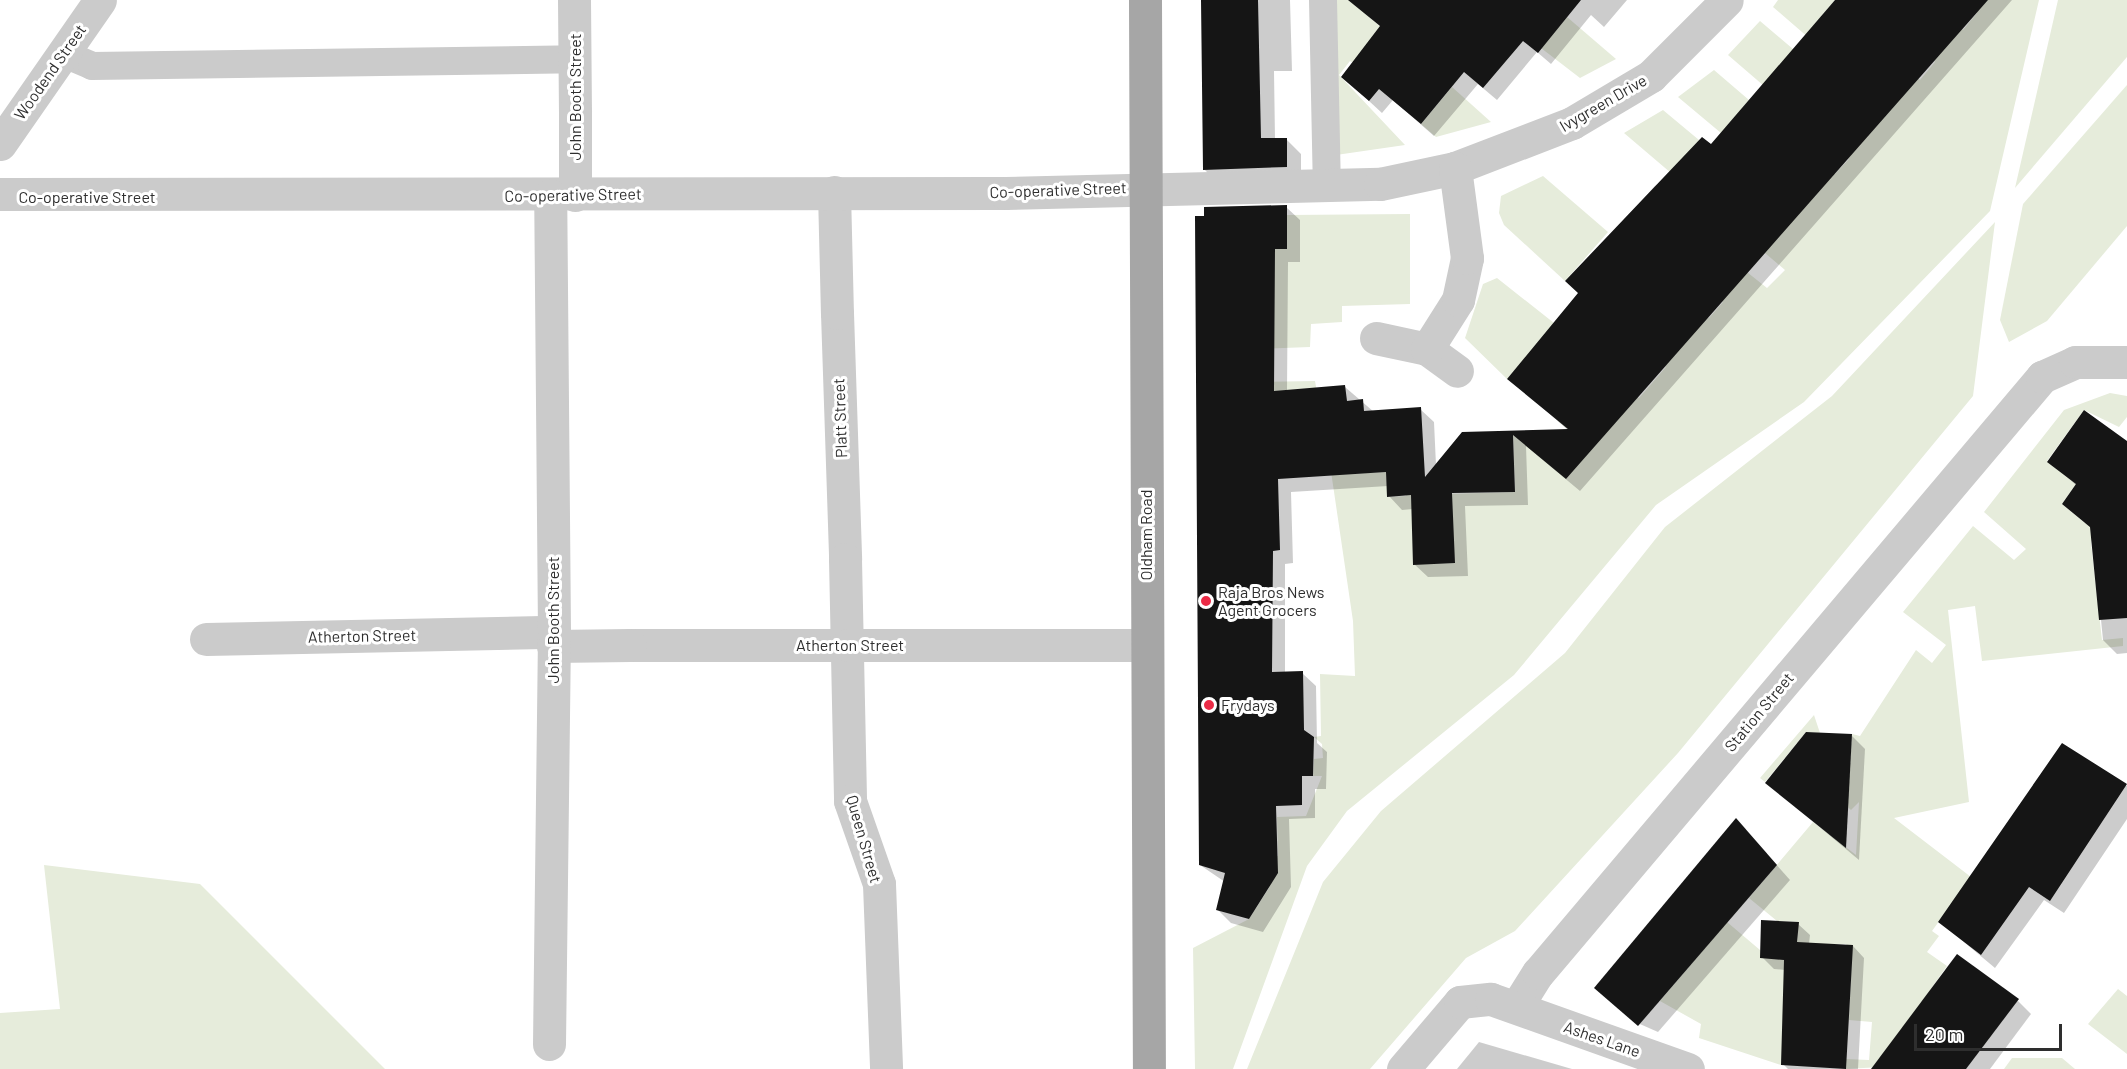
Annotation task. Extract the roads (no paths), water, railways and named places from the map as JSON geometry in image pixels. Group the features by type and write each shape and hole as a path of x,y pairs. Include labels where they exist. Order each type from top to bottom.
{"main road":[{"name":"Oldham Road","path":"1145,0 1149,1069"}],"street":[{"name":"Woodend Street","path":"0,144 100,0"},
{"name":"John Booth Street","path":"549,1044 563,195 575,111 574,0"},
{"name":"Ivygreen Drive","path":"1146,188 1380,184 1455,168 1543,136 1612,101 1668,62 1727,0"},
{"path":"1427,350 1458,300 1467,258 1455,168"},
{"name":"Co-operative Street","path":"0,194 563,195 1146,188"},
{"name":"Platt Street","path":"834,192 847,645"},
{"path":"1376,338 1427,350 1457,371"},
{"name":"Station Street","path":"1517,1006 1545,965 2042,377 2075,362 2127,362"},
{"name":"Atherton Street","path":"206,639 554,639 630,645 1146,645"},
{"name":"Queen Street","path":"847,645 850,801 879,884 886,1069"},
{"path":"1403,1069 1460,1002 1491,999 1517,1006"},
{"name":"Ashes Lane","path":"1517,1006 1651,1063 1688,1069"}],"lane":[{"path":"1323,0 1327,186"},
{"path":"62,53 92,66 575,59"}],"place":[{"name":"Raja Bros News Agent Grocers","path":"1206,601"},
{"name":"Frydays","path":"1209,705"}]}
